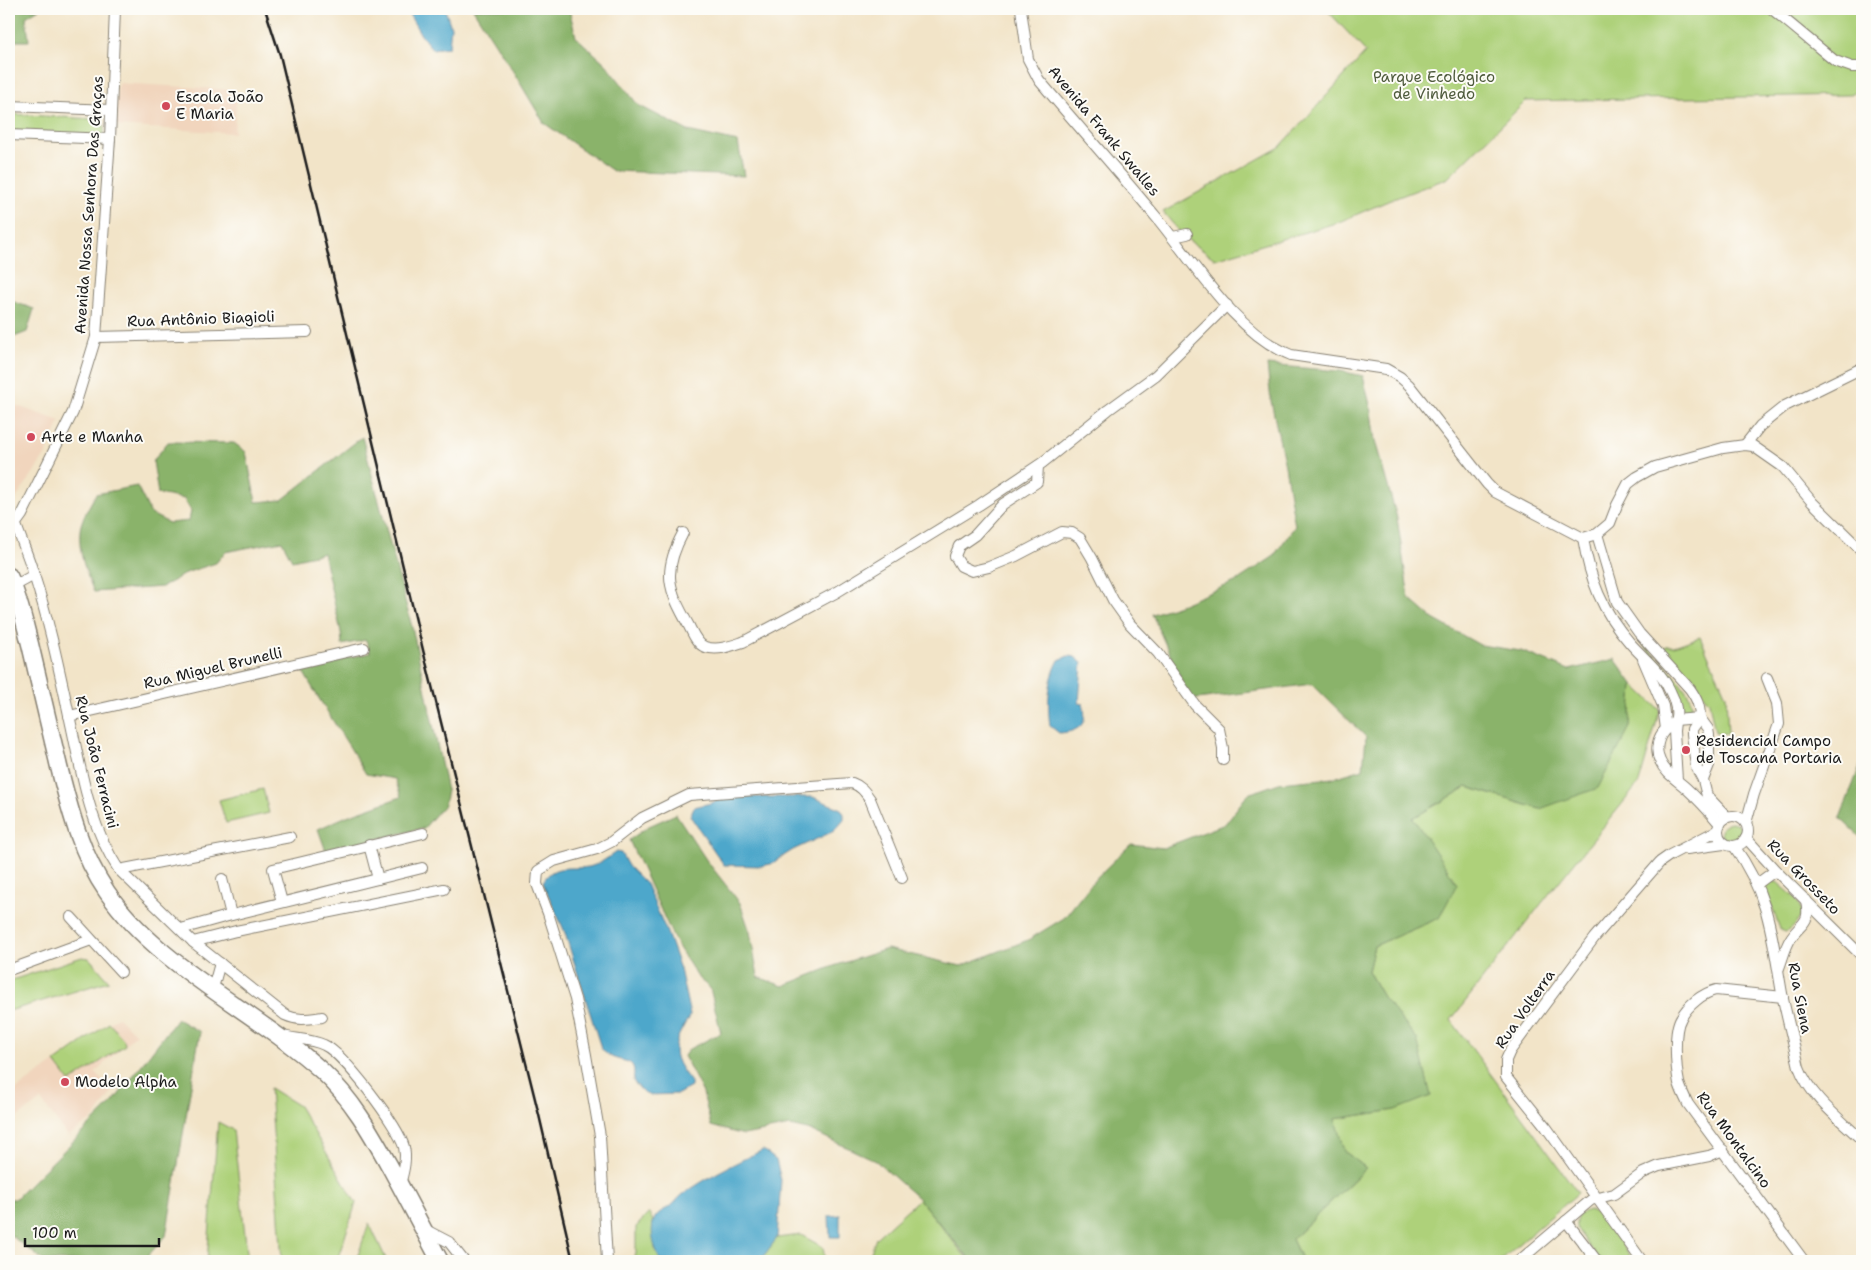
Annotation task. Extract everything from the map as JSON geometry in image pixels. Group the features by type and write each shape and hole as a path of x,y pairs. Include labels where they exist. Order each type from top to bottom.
{"main road":[{"path":"11,581 26,629 71,814 91,865 108,893 130,921 172,958 279,1036 322,1072 355,1107 400,1185 440,1261"}],"street":[{"name":"Avenida Nossa Senhora Das Graças","path":"12,529 74,412 96,337 110,139 115,9"},
{"name":"Avenida Frank Swalles","path":"1021,9 1028,59 1039,80 1173,237 1226,305 1256,335 1277,350 1291,355 1380,368 1400,377 1409,385 1477,472 1495,492 1583,538"},
{"path":"1772,9 1835,61 1852,68 1862,67"},
{"path":"9,106 110,110"},
{"path":"9,135 110,139"},
{"path":"1173,237 1187,234"},
{"path":"683,533 671,560 669,571 671,588 682,614 698,642 704,646 713,648 727,647 743,642 837,592 979,505 1038,466 1108,410 1156,375 1226,305"},
{"name":"Rua Antônio Biagioli","path":"96,337 307,332"},
{"path":"1745,445 1760,426 1785,406 1862,368"},
{"path":"1677,780 1674,732 1675,702 1656,668 1629,642 1613,623 1603,606 1590,571 1583,538 1597,534 1610,523 1628,484 1637,477 1655,467 1723,448 1745,445 1753,446 1760,450 1783,467 1812,502 1862,551"},
{"path":"1038,466 1037,482 1003,504 975,535 959,546 955,556 961,566 972,571 989,567 1016,556 1062,532 1072,533 1080,538 1113,600 1130,624 1158,653 1195,705 1219,729 1224,748 1222,760"},
{"name":"Rua João Ferracini","path":"12,529 34,575 93,816 104,846 119,870 193,942 285,1015 300,1020 322,1017"},
{"path":"1597,534 1617,602 1639,633 1690,688 1700,707 1700,718 1708,729 1710,750 1709,765 1703,780"},
{"path":"11,581 34,575"},
{"path":"1603,606 1617,602"},
{"path":"1629,642 1639,633"},
{"name":"Rua Miguel Brunelli","path":"69,716 364,648"},
{"path":"1638,652 1649,670 1664,706 1666,729"},
{"path":"1754,794 1725,822 1718,836 1729,845 1743,842 1746,838 1748,833 1746,823 1754,794 1779,724 1777,703 1767,678"},
{"path":"1700,718 1675,721 1661,734 1658,745 1659,760 1664,770 1706,808 1725,822 1746,823"},
{"path":"1700,718 1692,729 1696,767 1703,780 1707,796 1725,822"},
{"path":"607,1261 600,1136 586,1055 575,999 537,884 538,871 554,861 597,849 611,842 642,818 689,795 852,784 857,785 870,799 902,878"},
{"name":"Rua Volterra","path":"1642,1261 1546,1127 1506,1077 1506,1060 1510,1051 1594,938 1660,862 1725,822"},
{"path":"282,902 273,869 423,832"},
{"path":"119,870 290,837"},
{"name":"Rua Grosseto","path":"1746,838 1777,872 1862,956"},
{"path":"369,845 378,879"},
{"name":"Rua Volterra","path":"1678,850 1729,845"},
{"name":"Rua Siena","path":"1729,845 1757,884 1761,894 1771,929 1783,997 1798,1067 1802,1077 1811,1090 1862,1140"},
{"path":"181,930 231,915 422,868"},
{"path":"1757,884 1772,873 1777,872"},
{"path":"222,879 231,915"},
{"path":"193,942 236,931 444,889"},
{"path":"1805,924 1807,913 1806,900"},
{"path":"71,917 121,972"},
{"path":"1779,968 1792,936 1805,924 1815,921 1831,926"},
{"path":"1771,929 1784,937 1792,936"},
{"path":"9,970 91,940"},
{"path":"213,988 220,963"},
{"name":"Rua Montalcino","path":"1783,997 1716,990 1707,992 1681,1018 1678,1027 1676,1062 1679,1083 1688,1104 1804,1261"},
{"path":"279,1036 325,1046 334,1052 381,1106 398,1133 404,1147 405,1164 400,1185"},
{"path":"1519,1261 1591,1200 1614,1194 1643,1173 1659,1166 1709,1156 1723,1150"},
{"path":"1566,1221 1597,1261"},
{"path":"423,1228 450,1242 464,1261"}],"shaded area":[{"path":"118,83 237,90 234,133 115,126"},
{"name":"Arte e Manha","path":"9,403 60,421 46,454 15,500 9,501"},
{"name":"Modelo Alpha","path":"118,1017 136,1034 95,1072 112,1092 94,1118 68,1136 41,1100 11,1122 9,1118 9,1095"}],"green space":[{"path":"9,9 39,9 26,17 29,41 9,41"},
{"path":"473,9 569,9 576,37 606,64 638,105 688,131 738,142 744,176 613,171 544,123"},
{"name":"Parque Ecológico de Vinhedo","path":"1326,9 1862,9 1862,88 1849,95 1526,101 1448,178 1339,222 1215,259 1184,237 1163,212 1280,147 1366,52"},
{"path":"9,114 94,119 104,124 104,136 9,131"},
{"path":"11,301 34,309 27,332 9,339 9,307"},
{"path":"1267,365 1340,371 1363,376 1370,405 1375,441 1397,518 1409,598 1433,619 1480,645 1521,651 1569,670 1615,659 1633,684 1630,727 1598,788 1540,809 1467,787 1413,818 1457,884 1439,918 1374,946 1368,971 1383,997 1417,1039 1431,1096 1395,1110 1335,1119 1344,1151 1366,1168 1292,1239 1302,1261 971,1261 919,1199 876,1161 812,1131 790,1126 744,1135 711,1126 703,1093 684,1056 689,1049 721,1033 710,988 699,979 676,943 629,840 649,826 676,814 707,861 740,903 750,932 758,977 783,986 834,966 887,949 961,966 1028,940 1064,918 1097,877 1131,844 1163,848 1225,824 1248,794 1279,783 1333,778 1363,769 1366,737 1312,684 1190,700 1152,614 1180,605 1235,582 1273,557 1295,526 1271,401"},
{"path":"362,437 413,631 447,791 444,805 424,828 326,851 318,829 347,816 401,797 395,779 366,774 301,668 370,653 366,640 342,645 341,632 323,553 292,560 282,541 225,552 216,563 188,572 162,587 94,592 81,555 80,527 96,494 137,486 151,514 169,523 189,521 191,511 184,499 158,494 153,461 168,442 234,443 246,452 256,502 282,500"},
{"path":"1700,637 1726,695 1728,734 1715,732 1709,702 1664,649 1666,646 1674,646"},
{"path":"1639,640 1682,685 1692,704 1691,712 1683,711 1673,681"},
{"path":"1633,684 1660,710 1639,783 1545,899 1451,1020 1578,1193 1500,1261 1302,1261 1292,1239 1366,1168 1344,1151 1334,1119 1395,1110 1417,1039 1383,997 1368,971 1374,946 1439,918 1413,818 1467,787 1540,809 1630,727"},
{"path":"1862,761 1862,839 1840,818"},
{"path":"263,789 269,813 226,823 219,800"},
{"path":"1731,822 1738,825 1741,832 1738,839 1731,842 1724,839 1721,832 1724,825"},
{"path":"1770,882 1777,882 1792,895 1801,910 1796,924 1785,932 1780,929 1766,891 1766,887"},
{"path":"82,957 89,958 109,981 9,1011 9,981"},
{"path":"177,1019 200,1032 166,1236 143,1261 44,1261 9,1234 9,1199 15,1199 113,1102"},
{"path":"109,1023 124,1040 125,1045 70,1082 55,1062"},
{"path":"270,1088 299,1106 356,1203 337,1261 282,1261"},
{"path":"218,1122 233,1130 248,1261 207,1261"},
{"path":"919,1199 971,1261 868,1261 876,1238"},
{"path":"1588,1210 1599,1214 1634,1261 1600,1261 1576,1228 1578,1216"},
{"path":"649,1213 653,1221 655,1250 661,1261 633,1261 636,1254 636,1227"},
{"path":"369,1223 387,1261 356,1261"},
{"path":"801,1235 823,1247 825,1261 764,1261 762,1258 777,1238"}],"water":[{"path":"406,9 445,9 451,27 449,47 432,49 421,35"},
{"path":"1068,656 1075,657 1082,663 1079,703 1083,704 1084,717 1083,722 1077,729 1059,733 1050,726 1049,692 1059,660"},
{"path":"728,797 813,797 841,809 844,814 844,820 834,831 793,850 771,864 761,866 724,865 690,816 694,807"},
{"path":"616,852 621,853 628,866 646,884 680,969 690,1015 679,1034 675,1049 679,1064 691,1082 691,1087 678,1094 648,1095 644,1093 633,1081 634,1071 632,1065 610,1056 601,1048 564,930 544,886 543,882 552,872 562,868 592,866"},
{"path":"763,1150 776,1160 781,1180 777,1238 762,1258 764,1261 661,1261 652,1236 654,1220 657,1215 701,1182"},
{"path":"840,1215 840,1237 830,1237 829,1216"}],"railway":[{"path":"265,9 280,55 423,650 539,1115 573,1261"}],"place":[{"name":"Escola João E Maria","path":"166,106"},
{"name":"Arte e Manha","path":"31,437"},
{"name":"Residencial Campo de Toscana Portaria","path":"1686,750"},
{"name":"Modelo Alpha","path":"65,1082"}]}
